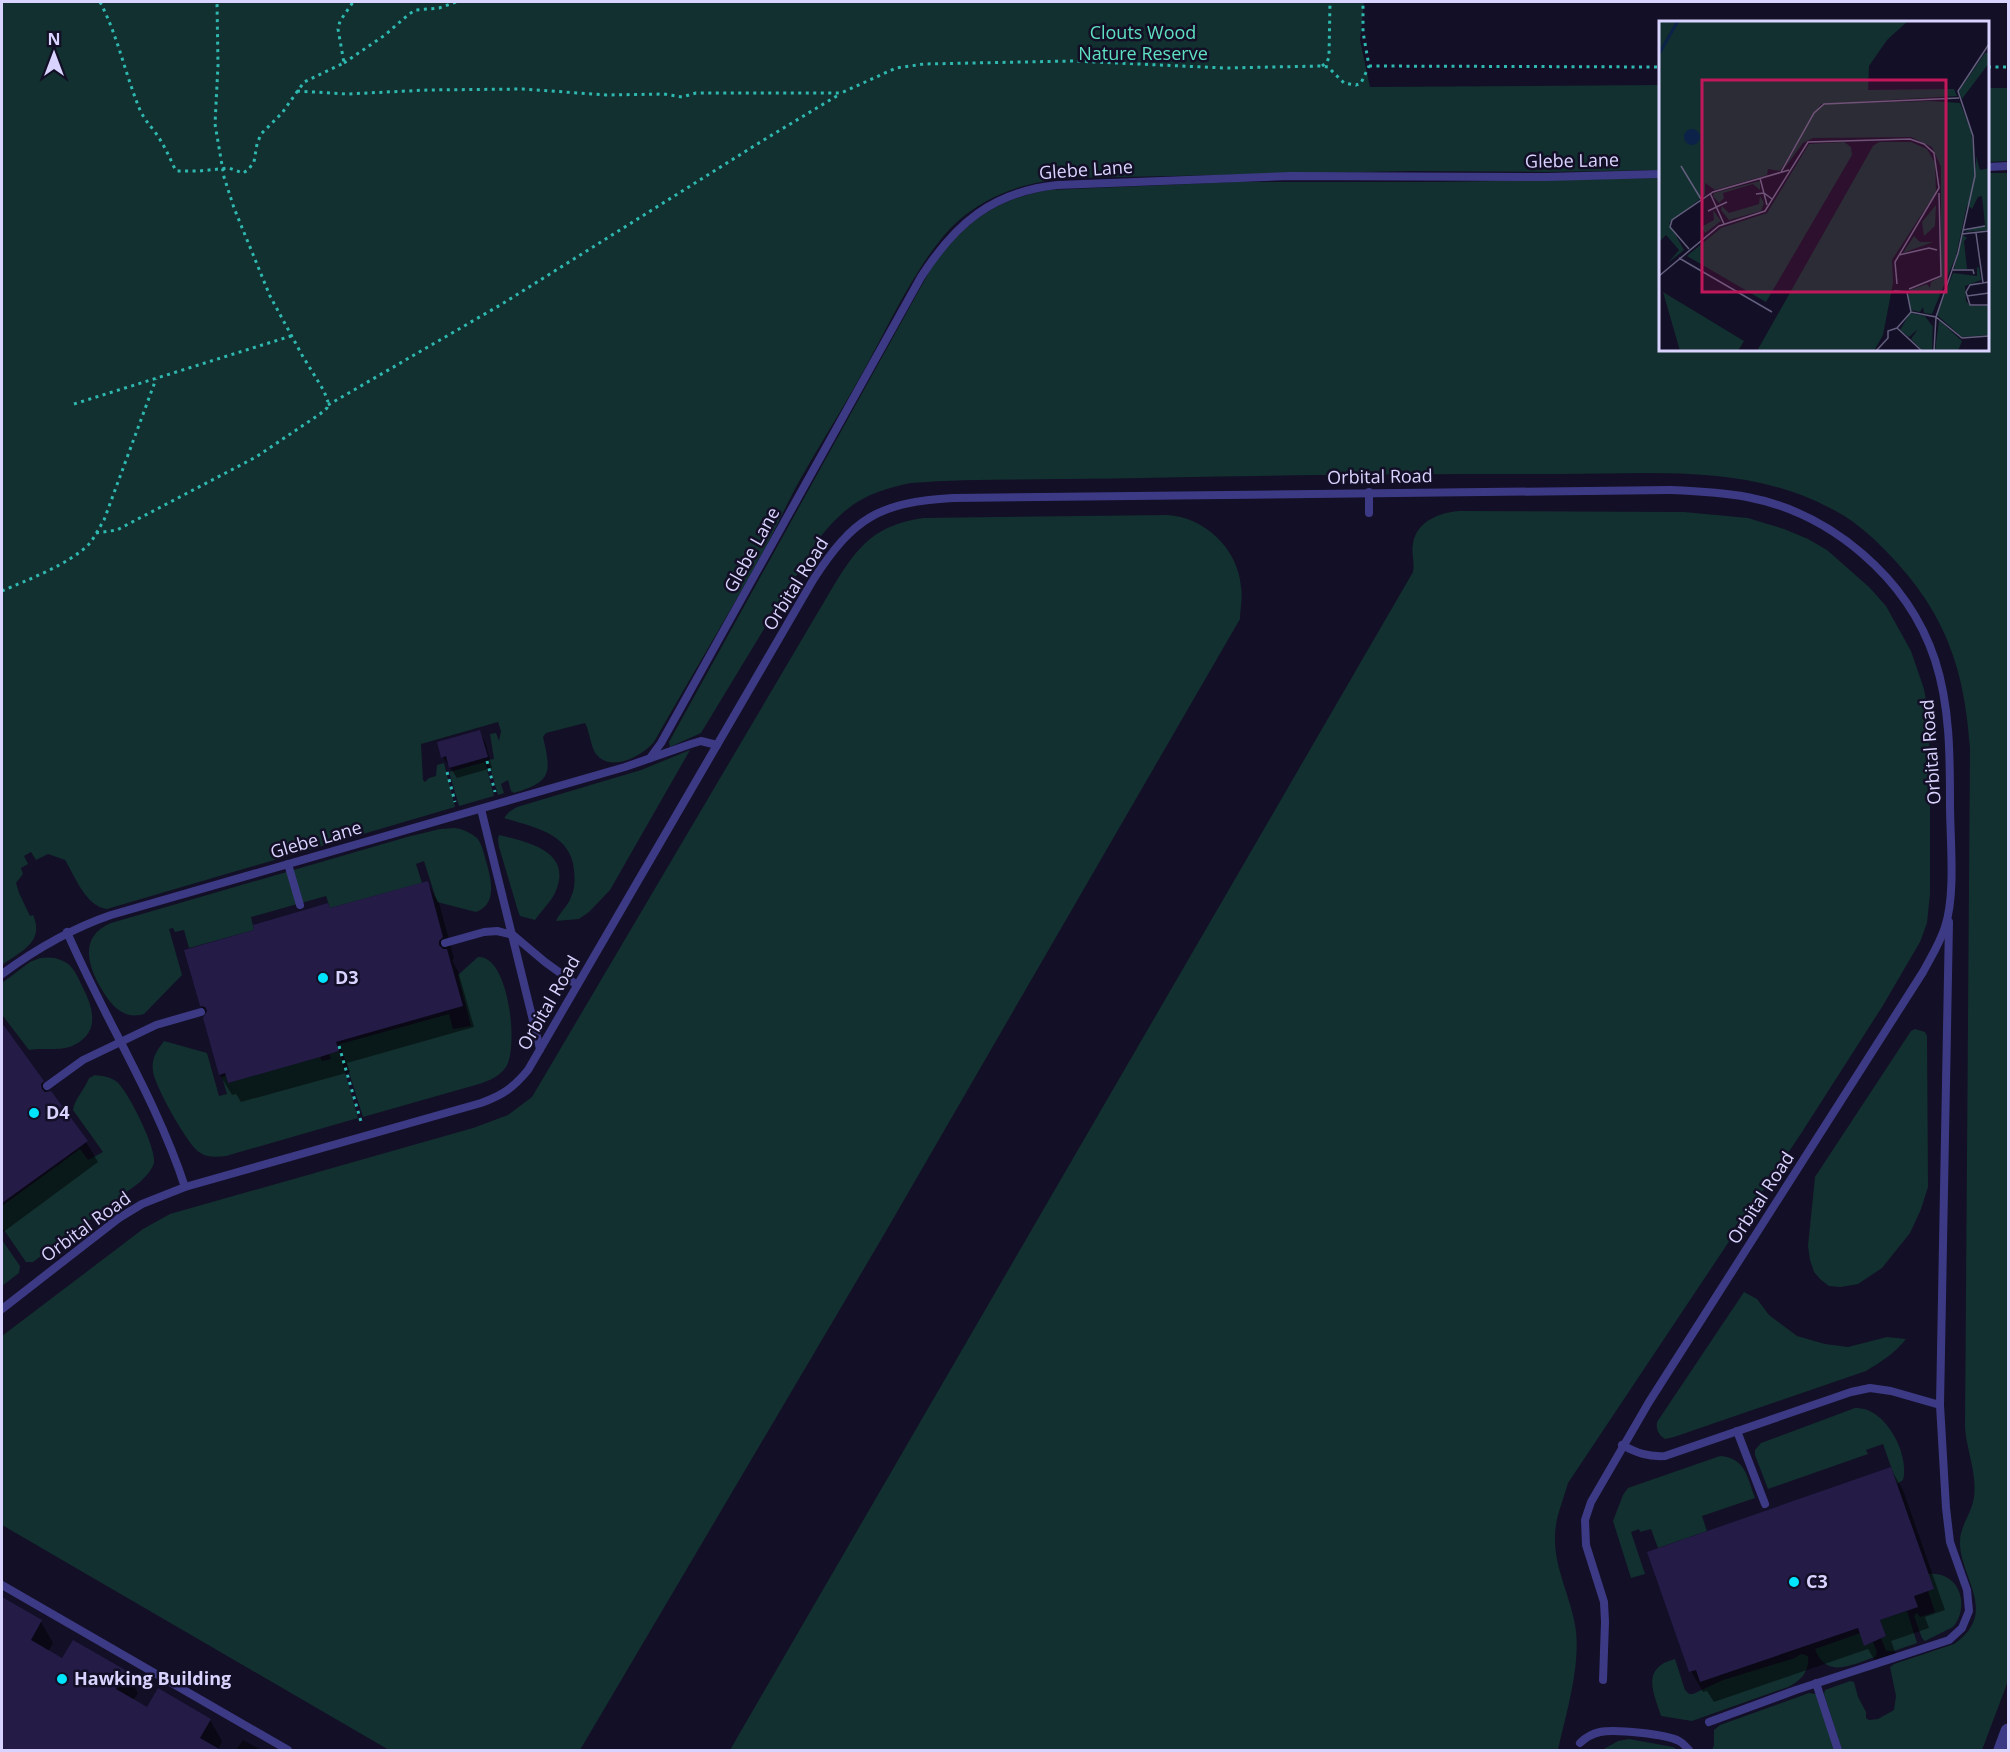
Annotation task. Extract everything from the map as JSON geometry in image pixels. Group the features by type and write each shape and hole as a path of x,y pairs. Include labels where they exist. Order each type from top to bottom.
{"street":[{"path":"2001,1750 2008,1731"}],"lane":[{"path":"1989,167 2008,166"},
{"name":"Glebe Lane","path":"650,758 661,743 921,277 945,242 972,215 988,205 1022,191 1057,185 1290,176 1546,177 1659,174"},
{"name":"Orbital Road","path":"2,1309 119,1218 142,1204 184,1187 501,1096 522,1077 540,1050 828,556 843,538 873,514 909,502 953,498 1670,490 1748,497 1788,509 1828,529 1864,554 1894,586 1909,607 1935,659 1948,725 1950,891 1946,926 1923,972 1622,1445 1591,1502 1585,1520 1586,1545 1604,1602 1603,1680"},
{"path":"1369,492 1369,513"},
{"name":"Glebe Lane","path":"2,974 46,943 111,915 498,804 701,741 717,745"},
{"path":"480,809 540,1050"},
{"path":"288,864 300,905"},
{"path":"1709,1722 1816,1683 1949,1640 1962,1628 1966,1620 1969,1600 1950,1542 1947,1520 1940,1405 1950,891"},
{"path":"445,943 484,932 497,931 513,935 577,985"},
{"path":"68,932 99,1002 167,1138 184,1187"},
{"path":"47,1086 82,1060 156,1025 201,1012"},
{"path":"1622,1445 1639,1454 1651,1457 1665,1456 1851,1392 1870,1388 1892,1391 1940,1405"},
{"path":"1737,1431 1766,1504"},
{"path":"2,1585 288,1750"},
{"path":"1816,1683 1838,1750"},
{"path":"1580,1743 1588,1736 1601,1732 1621,1731 1669,1738 1680,1742 1689,1750"}],"path":[{"path":"100,2 117,41 140,111 145,122 154,130 164,146 175,169 177,171 199,171 229,168 243,173 254,162 256,144 261,134 282,113 307,81 344,63 376,42 416,10 439,8 456,2"},
{"path":"217,2 218,65 215,124 222,169 246,240 270,296 324,391 327,405"},
{"path":"344,63 338,29 340,21 353,2"},
{"path":"1322,66 1329,57 1330,2"},
{"path":"96,533 117,530 256,457 320,414 327,405 502,304 842,93 896,68 924,64 1073,61 1224,68 1322,66 1328,67 1344,83 1356,85 1361,83 1369,66 1363,32 1363,2"},
{"path":"1369,66 1659,67"},
{"path":"1989,67 2008,67"},
{"path":"297,91 347,94 503,89 606,95 664,94 682,97 696,93 842,93"},
{"path":"74,404 291,336"},
{"path":"2,591 49,569 88,545 104,520 156,379"},
{"path":"487,761 498,804"},
{"path":"447,772 459,815"},
{"path":"339,1046 366,1136"}],"green space":[{"name":"Clouts Wood Nature Reserve","path":"2,2 1364,2 1360,40 1370,87 1659,85 1659,170 1411,171 1073,178 1026,185 983,203 957,222 943,237 916,275 797,485 751,574 649,747 634,757 610,762 602,760 596,754 585,723 546,733 543,737 548,768 546,775 535,785 514,793 511,791 508,780 501,784 504,793 498,795 488,760 494,759 490,734 496,733 499,741 501,731 498,722 421,744 423,780 425,782 436,776 437,765 444,763 455,807 107,909 93,903 87,897 65,860 48,854 36,860 31,852 24,856 28,864 21,868 23,874 16,883 30,916 33,915 36,932 29,945 2,965"},
{"path":"1989,88 2008,88 2008,161 1989,162"},
{"path":"1989,173 2008,173 2008,1681 1982,1750 1842,1750 1824,1694 1825,1690 1850,1681 1854,1682 1858,1697 1866,1712 1866,1718 1869,1720 1878,1719 1894,1710 1896,1696 1890,1667 1954,1644 1967,1632 1974,1620 1976,1607 1961,1555 1960,1541 1973,1503 1975,1488 1965,1428 1970,748 1967,717 1956,663 1935,615 1921,592 1903,570 1882,547 1850,520 1796,493 1764,484 1696,474 1350,475 911,483 870,495 858,501 838,517 818,540 701,733 670,747 669,742 933,265 958,236 983,215 1012,200 1049,190 1236,182 1435,182 1659,178 1659,351 1989,351"},
{"path":"1460,511 1684,512 1748,518 1808,539 1827,550 1869,587 1886,606 1911,651 1924,689 1927,706 1930,757 1930,894 1927,923 1920,942 1882,1007 1802,1132 1568,1483 1556,1523 1555,1549 1574,1619 1577,1646 1572,1691 1558,1750 730,1750 1413,572 1413,547 1419,529 1430,519 1445,513"},
{"path":"1167,515 1181,517 1206,528 1226,548 1238,573 1242,595 1240,619 882,1238 580,1750 389,1750 2,1525 2,1336 143,1229 170,1214 473,1128 508,1115 532,1097 834,585 851,559 870,540 892,526 923,518"},
{"path":"690,750 610,890 579,919 556,921 568,903 574,884 571,858 566,848 549,834 504,818 517,807 641,770"},
{"path":"485,762 494,796 459,806 449,772"},
{"path":"455,828 477,838 482,846 488,868 491,882 490,897 488,903 476,912 437,902 424,861 416,864 422,883 330,908 326,896 251,917 254,930 189,948 184,930 175,932 173,928 169,929 182,975 144,1014 129,1015 116,1008 106,996 94,974 89,957 91,941 95,934 111,923 407,837"},
{"path":"499,835 534,845 553,858 558,867 559,879 555,893 535,920 520,916 499,847"},
{"path":"478,957 489,960 497,971 509,1004 510,1056 504,1070 483,1083 363,1117 340,1044 449,1014 453,1029 471,1026 458,975"},
{"path":"40,958 58,959 73,968 89,1002 92,1019 88,1033 83,1040 69,1047 29,1050 2,1017 2,983 30,962"},
{"path":"1915,1029 1925,1032 1927,1036 1928,1187 1921,1209 1910,1233 1882,1268 1858,1284 1841,1287 1829,1286 1814,1272 1808,1246 1815,1177 1911,1031"},
{"path":"164,1041 207,1053 219,1096 227,1094 222,1077 226,1076 228,1082 320,1057 322,1061 331,1059 329,1054 339,1051 358,1118 226,1156 205,1155 199,1152 187,1138 165,1101 155,1078 154,1059"},
{"path":"95,1075 115,1080 128,1096 151,1146 154,1156 153,1166 140,1182 33,1262 26,1262 2,1227 2,1206 80,1149 88,1160 103,1152 73,1110 89,1078"},
{"path":"2,1240 20,1266 19,1273 2,1286"},
{"path":"1744,1292 1757,1299 1769,1315 1797,1336 1825,1344 1848,1347 1887,1337 1906,1339 1882,1361 1866,1371 1665,1439 1658,1432 1657,1422"},
{"path":"1855,1408 1866,1409 1876,1415 1893,1434 1903,1458 1903,1480 1897,1484 1883,1444 1866,1450 1868,1454 1768,1489 1755,1455 1755,1450 1761,1443"},
{"path":"1720,1456 1735,1460 1740,1465 1747,1476 1755,1498 1702,1516 1707,1531 1658,1548 1651,1529 1631,1532 1645,1574 1631,1578 1613,1521 1628,1488"},
{"path":"1928,1574 1939,1574 1954,1583 1959,1591 1961,1609 1953,1627 1925,1641 1914,1616 1917,1613 1920,1617 1935,1612 1928,1591 1934,1589"},
{"path":"1907,1611 1917,1643 1894,1651 1886,1651 1881,1638 1886,1636 1880,1620"},
{"path":"1866,1631 1865,1645 1873,1642 1877,1652 1875,1657 1858,1663 1833,1667 1820,1659 1815,1649"},
{"path":"1801,1654 1808,1656 1808,1666 1801,1679 1788,1687 1692,1721 1661,1716 1652,1682 1657,1668 1664,1663 1675,1659 1685,1690 1693,1694 1723,1680 1795,1658"},
{"path":"1809,1693 1816,1694 1818,1697 1835,1750 1712,1750 1714,1730 1720,1725"},
{"path":"1629,1739 1673,1747 1678,1750 1602,1750 1618,1741"}],"building":[{"path":"480,730 488,757 449,768 446,756 441,758 437,742"},
{"name":"D3","path":"428,881 443,937 439,945 447,949 463,1006 336,1042 339,1051 320,1057 228,1083 225,1073 219,1075 203,1018 207,1011 205,1007 200,1006 184,950 254,930 253,925 328,903 330,908"},
{"name":"D4","path":"2,1023 44,1081 41,1084 42,1089 45,1092 51,1091 88,1141 2,1203"},
{"name":"C3","path":"1891,1467 1934,1589 1914,1596 1918,1607 1880,1620 1886,1636 1864,1646 1858,1628 1700,1682 1696,1670 1689,1672 1647,1552"},
{"name":"Hawking Building","path":"2,1597 42,1620 31,1640 62,1658 73,1640 127,1671 116,1689 147,1707 158,1688 211,1719 200,1738 221,1750 2,1750"}],"place":[{"name":"D3","path":"323,978"},
{"name":"D4","path":"34,1113"},
{"name":"C3","path":"1794,1582"},
{"name":"Hawking Building","path":"62,1679"}]}
